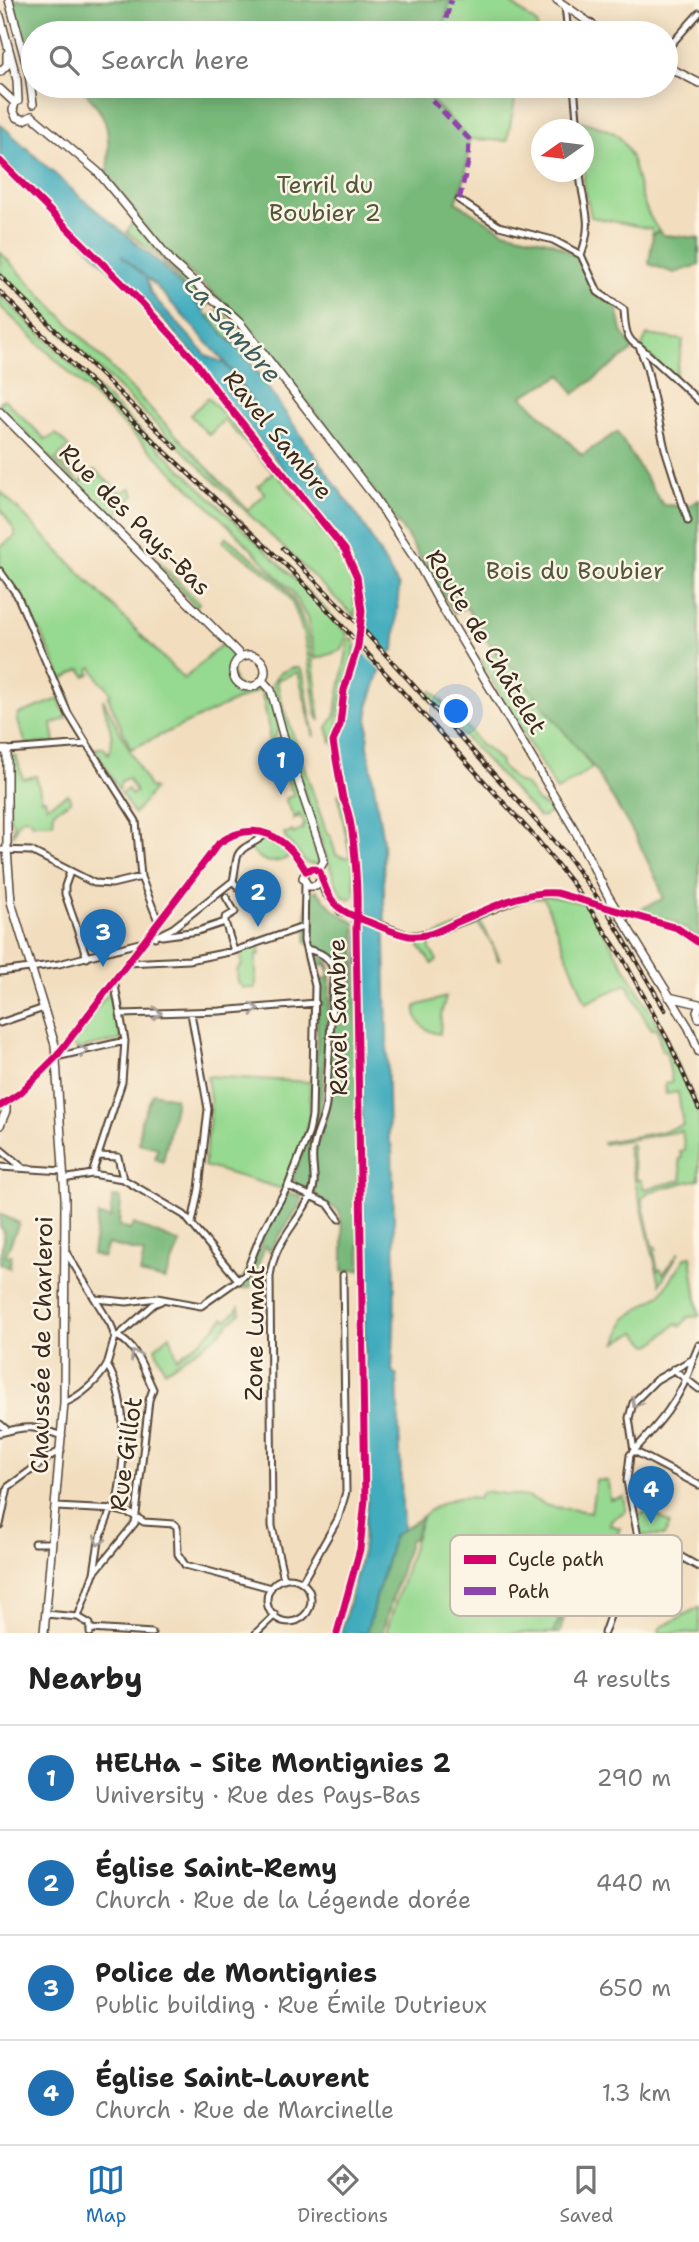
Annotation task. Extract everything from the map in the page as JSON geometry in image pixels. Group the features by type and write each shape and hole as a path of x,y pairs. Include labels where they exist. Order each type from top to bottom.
{"main road":[{"path":"9,0 21,44"},
{"path":"557,0 587,21"},
{"path":"0,16 17,80 17,102 13,110 16,117 24,120 32,116 32,98"},
{"path":"0,72 8,61 4,29"},
{"path":"678,72 699,83"},
{"path":"0,89 17,102"},
{"path":"17,102 26,99 33,104"},
{"name":"Route de Châtelet","path":"32,116 98,172 173,263 240,323 373,495 419,565 574,829 607,894 682,1017 695,1032 699,1050"},
{"name":"Rue des Pays-Bas","path":"0,412 242,657 252,655 261,660 265,670 262,680 271,690 282,733 322,852 324,861 313,884"},
{"path":"242,657 233,669 235,679 248,687 262,680"},
{"name":"Chaussée de Charleroi","path":"4,750 3,850 13,914 55,1045 63,1175 66,1252 64,1403 44,1633"},
{"path":"0,1125 6,1111 3,1105 55,1057 127,963 149,939 158,921 219,842 249,830 266,833 284,843 306,870"},
{"path":"306,870 313,868 318,871"},
{"path":"306,870 303,878 325,892 334,905 354,917 399,933 421,936 433,933 535,892 557,893 677,928 699,943"},
{"path":"669,996 698,1004"},
{"path":"682,1017 687,1008 698,1004"},
{"path":"698,1004 699,1018"}],"street":[{"path":"565,6 567,21"},
{"path":"678,37 699,13"},
{"path":"575,98 577,119"},
{"path":"581,256 588,237 589,221 582,182"},
{"path":"459,200 499,226 554,240 581,256 598,292 624,310 627,336 633,344 639,346 699,401"},
{"path":"639,346 647,368 665,449 688,521"},
{"path":"0,572 17,595 68,713 136,821 141,877 158,921"},
{"path":"4,750 88,744"},
{"path":"0,972 87,958 149,939 173,928 233,881 238,855 266,833"},
{"path":"3,850 31,851 70,872 103,884 141,877"},
{"path":"70,872 65,894 87,958"},
{"path":"233,881 247,905"},
{"path":"96,1299 127,1303 153,1298 203,1305 245,1275 262,1232 288,1186 309,1132 312,1116 316,986 303,928 304,898 313,884"},
{"path":"226,897 235,912 225,918 234,951"},
{"path":"149,939 198,931 225,922"},
{"path":"127,963 181,961 234,951 303,928"},
{"name":"Zone Lumat","path":"284,1578 272,1526 270,1277 276,1249 310,1197 315,1181 313,1149 326,1105 334,971 328,958 306,949"},
{"path":"92,1174 122,1082 125,1041 114,980"},
{"path":"122,1014 191,1013 316,1003"},
{"path":"0,1023 44,1008"},
{"path":"191,1013 208,1109 199,1189 192,1223"},
{"path":"55,1057 125,1041"},
{"path":"0,1149 23,1168"},
{"path":"99,1156 118,1157 122,1179"},
{"path":"0,1167 122,1179 184,1215 239,1281"},
{"path":"288,1186 328,1204 340,1219"},
{"name":"Rue Gillot","path":"66,1252 117,1337 123,1339 133,1350 153,1389 149,1400 137,1517 94,1573"},
{"path":"302,1581 338,1519 346,1492 343,1275"},
{"path":"64,1403 73,1399 103,1372 117,1337 154,1304 161,1301"},
{"path":"634,1451 641,1446 687,1380 699,1345"},
{"path":"638,1535 627,1481 628,1465 634,1451 630,1410 647,1387 693,1359"},
{"path":"78,1617 94,1573 99,1541 113,1510 121,1474 121,1405 107,1365"},
{"path":"673,1369 699,1389"},
{"path":"0,1424 8,1431"},
{"path":"0,1433 26,1426 62,1436"},
{"path":"0,1525 8,1487 61,1451"},
{"path":"634,1451 699,1485"},
{"path":"56,1507 113,1510 137,1517 144,1522 174,1524 177,1527 179,1558 189,1567 271,1588"},
{"path":"34,1543 52,1543"},
{"path":"682,1557 699,1567"},
{"path":"284,1578 302,1581 311,1595 307,1612 297,1620 290,1621 275,1615 269,1605 268,1595 271,1588 284,1578"},
{"path":"46,1614 78,1617 90,1624 90,1631 152,1633"},
{"path":"256,1633 275,1615"},
{"path":"604,1633 610,1616"}],"green space":[{"path":"11,0 450,0 445,21 21,21 21,36"},
{"path":"450,0 507,0 533,21 445,21"},
{"path":"90,98 429,98 469,139 466,171 456,202 503,231 552,242 579,258 601,298 617,307 622,331 633,350 574,394 562,375 522,396 582,455 617,432 663,505 689,506 699,500 699,940 686,929 677,926 677,923 637,911 664,898 636,837 594,768 499,652 495,653 466,607 454,613 407,536 331,432 240,317 159,245 105,172 108,170 106,124"},
{"path":"430,98 515,98 507,141 469,139"},
{"path":"594,125 617,135 626,147 645,207 659,231 652,234 652,229 591,217 584,182 594,182"},
{"path":"133,222 171,268 211,303 203,310 161,258 127,232"},
{"path":"659,231 663,235 699,238 699,265 674,273 649,264 653,234"},
{"path":"0,252 248,510 265,494 258,486 273,472 224,420 209,435 190,415 208,398 250,442 333,546 349,575 355,600 355,617 0,273"},
{"path":"0,295 320,603 348,635 342,650 316,659 307,618 292,591 230,527 0,306"},
{"path":"220,309 240,331 230,338 264,379 262,380 209,317"},
{"path":"647,335 683,340 675,379 641,348"},
{"path":"4,399 46,440 56,434 69,447 56,459 80,483 95,470 120,493 131,488 134,495 115,516 199,603 196,607 151,558 0,407 0,402"},
{"path":"0,491 184,679 222,644 229,649 233,659 235,682 241,688 264,686 269,690 279,729 268,757 269,730 261,689 131,749 108,697 111,694 92,667 89,669 90,674 85,676 81,669 62,679 70,699 66,702 55,677 60,674 39,629 35,630 19,596 0,568 0,547 15,536 15,531 0,508"},
{"path":"226,537 271,573 294,601 311,650 320,721 316,714 306,645 296,611 279,585 223,542"},
{"path":"352,639 356,643 337,732 331,742 327,727 335,716 349,640"},
{"path":"499,652 558,721 592,768 557,791 481,662"},
{"path":"299,668 303,673 314,737 298,672 277,680 280,697 327,834 330,835 336,855 346,858 350,856 338,793 349,817 355,895 350,899 344,897 336,884 280,718 272,684 279,673"},
{"path":"432,691 517,782 526,785 537,801 550,809 554,807 555,810 539,817 427,696"},
{"path":"59,699 67,718 52,724 55,743 26,744 17,718 19,714"},
{"path":"103,699 149,787 154,789 134,814 121,793 128,789 131,795 136,792 128,778 121,781 119,790 95,749 103,747 108,754 111,747 111,733"},
{"path":"282,738 321,859 316,865 306,863 285,837 284,833 292,831 294,834 302,829 304,824 302,817 295,819 301,813 294,817 285,799 294,795 282,768 265,775 264,772 278,739"},
{"path":"10,756 16,756 23,779 36,776 42,799 45,799 47,806 68,794 71,801 54,811 53,823 32,823 31,819 24,818 19,821 12,836 14,822 10,821"},
{"path":"267,837 276,840 289,857 269,862 251,850 245,850"},
{"path":"316,890 334,910 355,923 360,1270 343,1271 343,1231 339,1211 317,1198 315,1192 314,1154 327,1113 331,1004 336,970 326,952 306,942 307,896"},
{"path":"541,895 584,903 589,909 671,1049 699,1115 699,1179 648,1192 642,1199 652,1246 657,1250 654,1250 658,1271 661,1269 663,1274 679,1252 660,1284 627,1147 631,1144 637,1180 641,1180 644,1189 682,1180 679,1159 682,1158 680,1152 685,1150 682,1131 604,1144 603,1142 683,1125 678,1092 666,1094 665,1083 672,1082 666,1050 662,1051 657,1029 652,1029 648,1024 627,984 586,1003 544,898 528,899 508,906 521,900"},
{"path":"479,918 490,941 478,924 430,944 437,960 432,964 415,940 427,939"},
{"path":"254,945 255,948 259,946 260,955 256,955 256,988 243,988 238,984 237,970 242,965 240,951"},
{"path":"312,954 329,963 330,979 321,1109 312,1138 310,1186 302,1189 295,1185 293,1178 315,1118 316,980 329,978 327,964 313,967"},
{"path":"112,989 115,993 121,1040 78,1049 71,1045 72,1039"},
{"path":"446,997 440,1034 430,1031 419,1021 416,1006"},
{"path":"207,1076 310,1082 310,1115 305,1135 283,1189 204,1166 211,1108"},
{"path":"153,1093 175,1098 163,1162 155,1159 158,1148 139,1143 141,1121"},
{"path":"288,1193 300,1195 302,1200 299,1207 269,1251 265,1246 250,1288 236,1289 233,1286 242,1279 254,1262 274,1210"},
{"path":"112,1197 121,1198 119,1226 130,1230 134,1224 180,1243 165,1280 140,1274 144,1253 108,1244 103,1258 92,1254 98,1216 111,1218"},
{"path":"0,1214 19,1223 5,1257 11,1255 10,1268 0,1263 4,1231 0,1227"},
{"path":"691,1256 699,1316 688,1317 681,1326 677,1323 653,1344 648,1345 636,1332 617,1342 625,1319 661,1294 686,1257"},
{"path":"239,1307 240,1313 214,1338 165,1371 155,1348 170,1335 177,1358 203,1339 224,1318 227,1320"},
{"path":"596,1480 608,1481 610,1500 624,1497 626,1511 611,1520 610,1525 620,1528 617,1535 450,1535 450,1616 561,1616 553,1633 386,1633 422,1517 441,1504 455,1499 478,1498 483,1491 528,1497 548,1506 591,1512"},
{"path":"650,1510 670,1524 664,1535 641,1535 636,1517"},
{"path":"422,1517 414,1539 410,1539 382,1633 366,1633 394,1535"},
{"path":"699,1607 699,1633 659,1633 660,1628"},
{"path":"561,1616 565,1616 560,1633 553,1633"}],"water":[{"path":"0,124 79,196 160,263 252,365 363,524 399,587 394,650 386,654 368,707 368,748 383,842 389,1140 392,1147 394,1231 392,1371 397,1375 403,1530 394,1535 366,1633 341,1633 362,1552 367,1501 357,854 353,815 345,798 335,743 342,724 346,690 361,638 363,607 358,578 338,535 218,390 198,358 144,299 107,267 0,157","holes":["146,277 225,362 257,408 224,363 207,356 151,294"]}],"pier":[{"path":"360,622 391,656 383,673 356,644"}],"railway":[{"path":"0,276 176,448"},
{"path":"0,292 73,365 293,572 535,837 575,887 622,957 669,1042 699,1109"},
{"path":"283,548 359,625 566,854 609,914 665,1010"}],"marked path":[{"path":"445,21 451,0"},
{"path":"430,98 469,139 468,163 459,200"}],"cycle path":[{"name":"Ravel Sambre","path":"0,161 140,301 195,361 345,550 357,577 362,611 358,646 344,690 340,725 333,742 343,799 351,823 356,880 365,1499 360,1549 337,1633"},
{"path":"0,1106 20,1093 56,1057 219,843 245,832 269,834 289,848 306,871"},
{"path":"306,871 313,868 320,872 331,899 342,910 409,936 433,933 518,898 557,893 677,928 699,943"}],"place":[{"name":"HELHa - Site Montignies 2","path":"281,795"},
{"name":"Église Saint-Remy","path":"258,927"},
{"name":"Police de Montignies","path":"103,967"},
{"name":"Église Saint-Laurent","path":"651,1524"}],"park label":[{"name":"Terril du Boubier 2","path":"325,199"},
{"name":"Bois du Boubier","path":"575,571"}],"water label":[{"name":"La Sambre","path":"233,329"}]}
